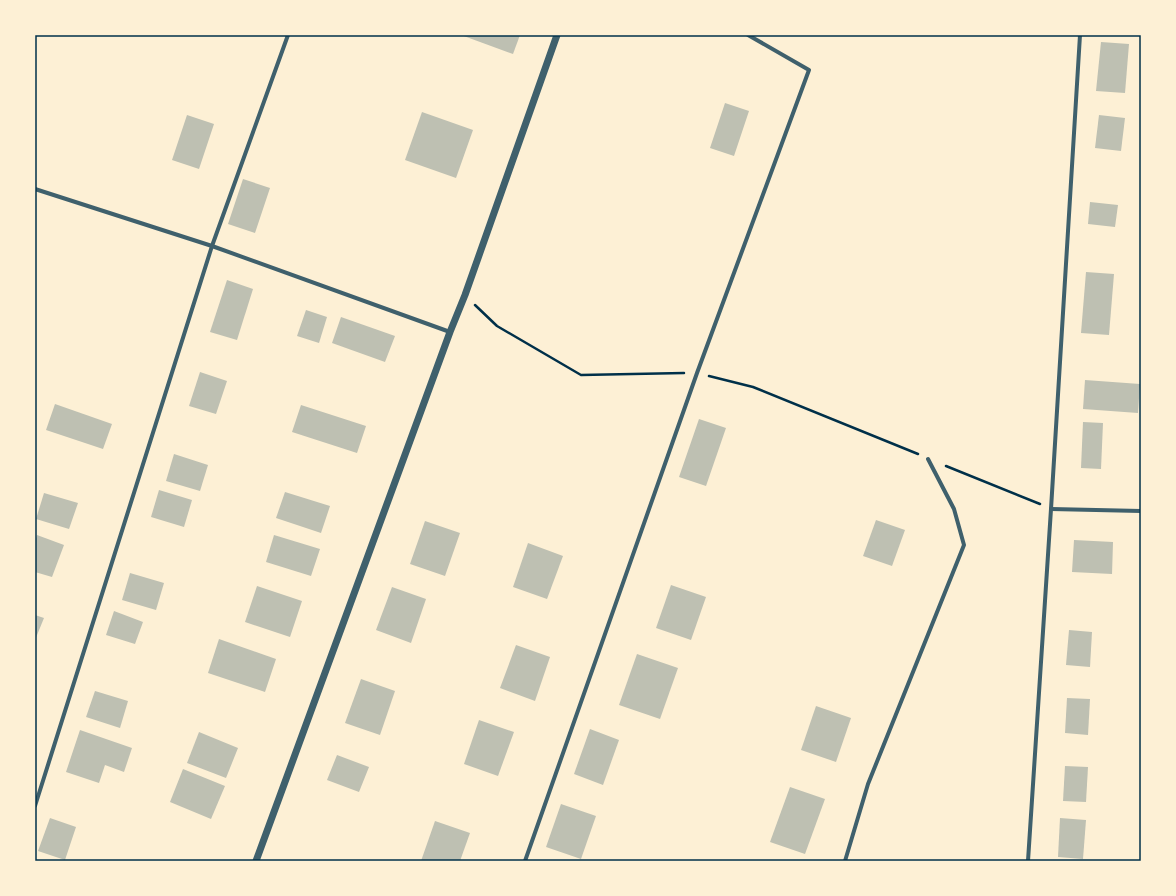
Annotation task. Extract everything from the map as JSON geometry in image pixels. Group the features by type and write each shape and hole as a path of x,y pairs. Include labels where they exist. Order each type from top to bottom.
{"street":[{"path":"35,806 212,246 288,35"},
{"path":"256,861 450,332 465,295 557,35"},
{"path":"525,861 697,373 808,70 748,35"},
{"path":"1028,861 1080,35"},
{"path":"35,189 212,246 450,332"},
{"path":"845,861 868,784 964,545 954,509 928,459"},
{"path":"1051,509 1141,511"}],"path":[{"path":"465,295 497,326 581,375 697,373 753,387 1051,509"}],"building":[{"path":"461,35 520,35 513,54"},
{"path":"1101,42 1129,44 1125,93 1096,91"},
{"path":"725,103 749,111 734,156 710,148"},
{"path":"422,112 473,130 456,178 405,160"},
{"path":"187,115 214,124 199,169 172,160"},
{"path":"1099,115 1125,118 1121,151 1095,148"},
{"path":"243,179 270,188 255,233 228,224"},
{"path":"1090,202 1118,205 1115,227 1088,224"},
{"path":"1086,272 1114,274 1109,335 1081,333"},
{"path":"227,280 253,289 237,340 210,332"},
{"path":"306,310 327,317 319,343 297,336"},
{"path":"341,317 395,336 385,362 332,343"},
{"path":"200,372 227,381 216,414 189,406"},
{"path":"1085,380 1140,384 1138,413 1083,409"},
{"path":"55,404 112,424 103,449 46,430"},
{"path":"301,405 366,426 357,453 292,432"},
{"path":"699,419 726,428 706,486 679,477"},
{"path":"1083,422 1103,423 1101,469 1081,468"},
{"path":"174,454 208,465 200,491 166,481"},
{"path":"159,490 192,500 184,527 151,517"},
{"path":"285,492 330,506 321,533 276,518"},
{"path":"44,493 78,503 69,529 36,519"},
{"path":"876,520 905,530 892,566 863,556"},
{"path":"425,521 460,533 445,576 410,564"},
{"path":"37,535 64,545 52,577 35,572 35,542"},
{"path":"274,535 320,549 311,576 266,562"},
{"path":"1074,540 1113,542 1112,574 1072,572"},
{"path":"528,543 563,556 547,599 513,587"},
{"path":"130,573 164,583 156,610 122,600"},
{"path":"671,585 706,597 691,640 656,628"},
{"path":"257,586 302,601 290,637 245,622"},
{"path":"392,587 426,599 411,643 376,630"},
{"path":"114,611 143,622 135,644 106,635"},
{"path":"35,615 44,618 35,640"},
{"path":"1069,630 1092,632 1090,667 1066,665"},
{"path":"219,639 276,659 265,692 208,673"},
{"path":"516,645 550,657 535,701 500,688"},
{"path":"637,654 678,668 660,719 619,705"},
{"path":"361,679 395,691 380,735 345,723"},
{"path":"95,691 128,701 120,728 86,717"},
{"path":"1067,698 1090,699 1088,735 1065,733"},
{"path":"816,706 851,718 836,762 801,750"},
{"path":"479,720 514,732 498,776 464,764"},
{"path":"590,729 619,740 603,785 574,774"},
{"path":"80,730 132,748 124,772 105,765 99,783 66,772"},
{"path":"199,732 238,748 226,778 187,763"},
{"path":"337,755 369,767 359,792 327,780"},
{"path":"1065,766 1088,767 1086,802 1063,801"},
{"path":"183,769 225,786 211,819 170,802"},
{"path":"790,787 825,799 805,854 770,842"},
{"path":"561,804 596,816 581,859 546,847"},
{"path":"50,818 76,827 65,860 38,851"},
{"path":"1060,818 1086,820 1083,859 1058,857"},
{"path":"435,821 470,833 460,861 421,861"}]}
